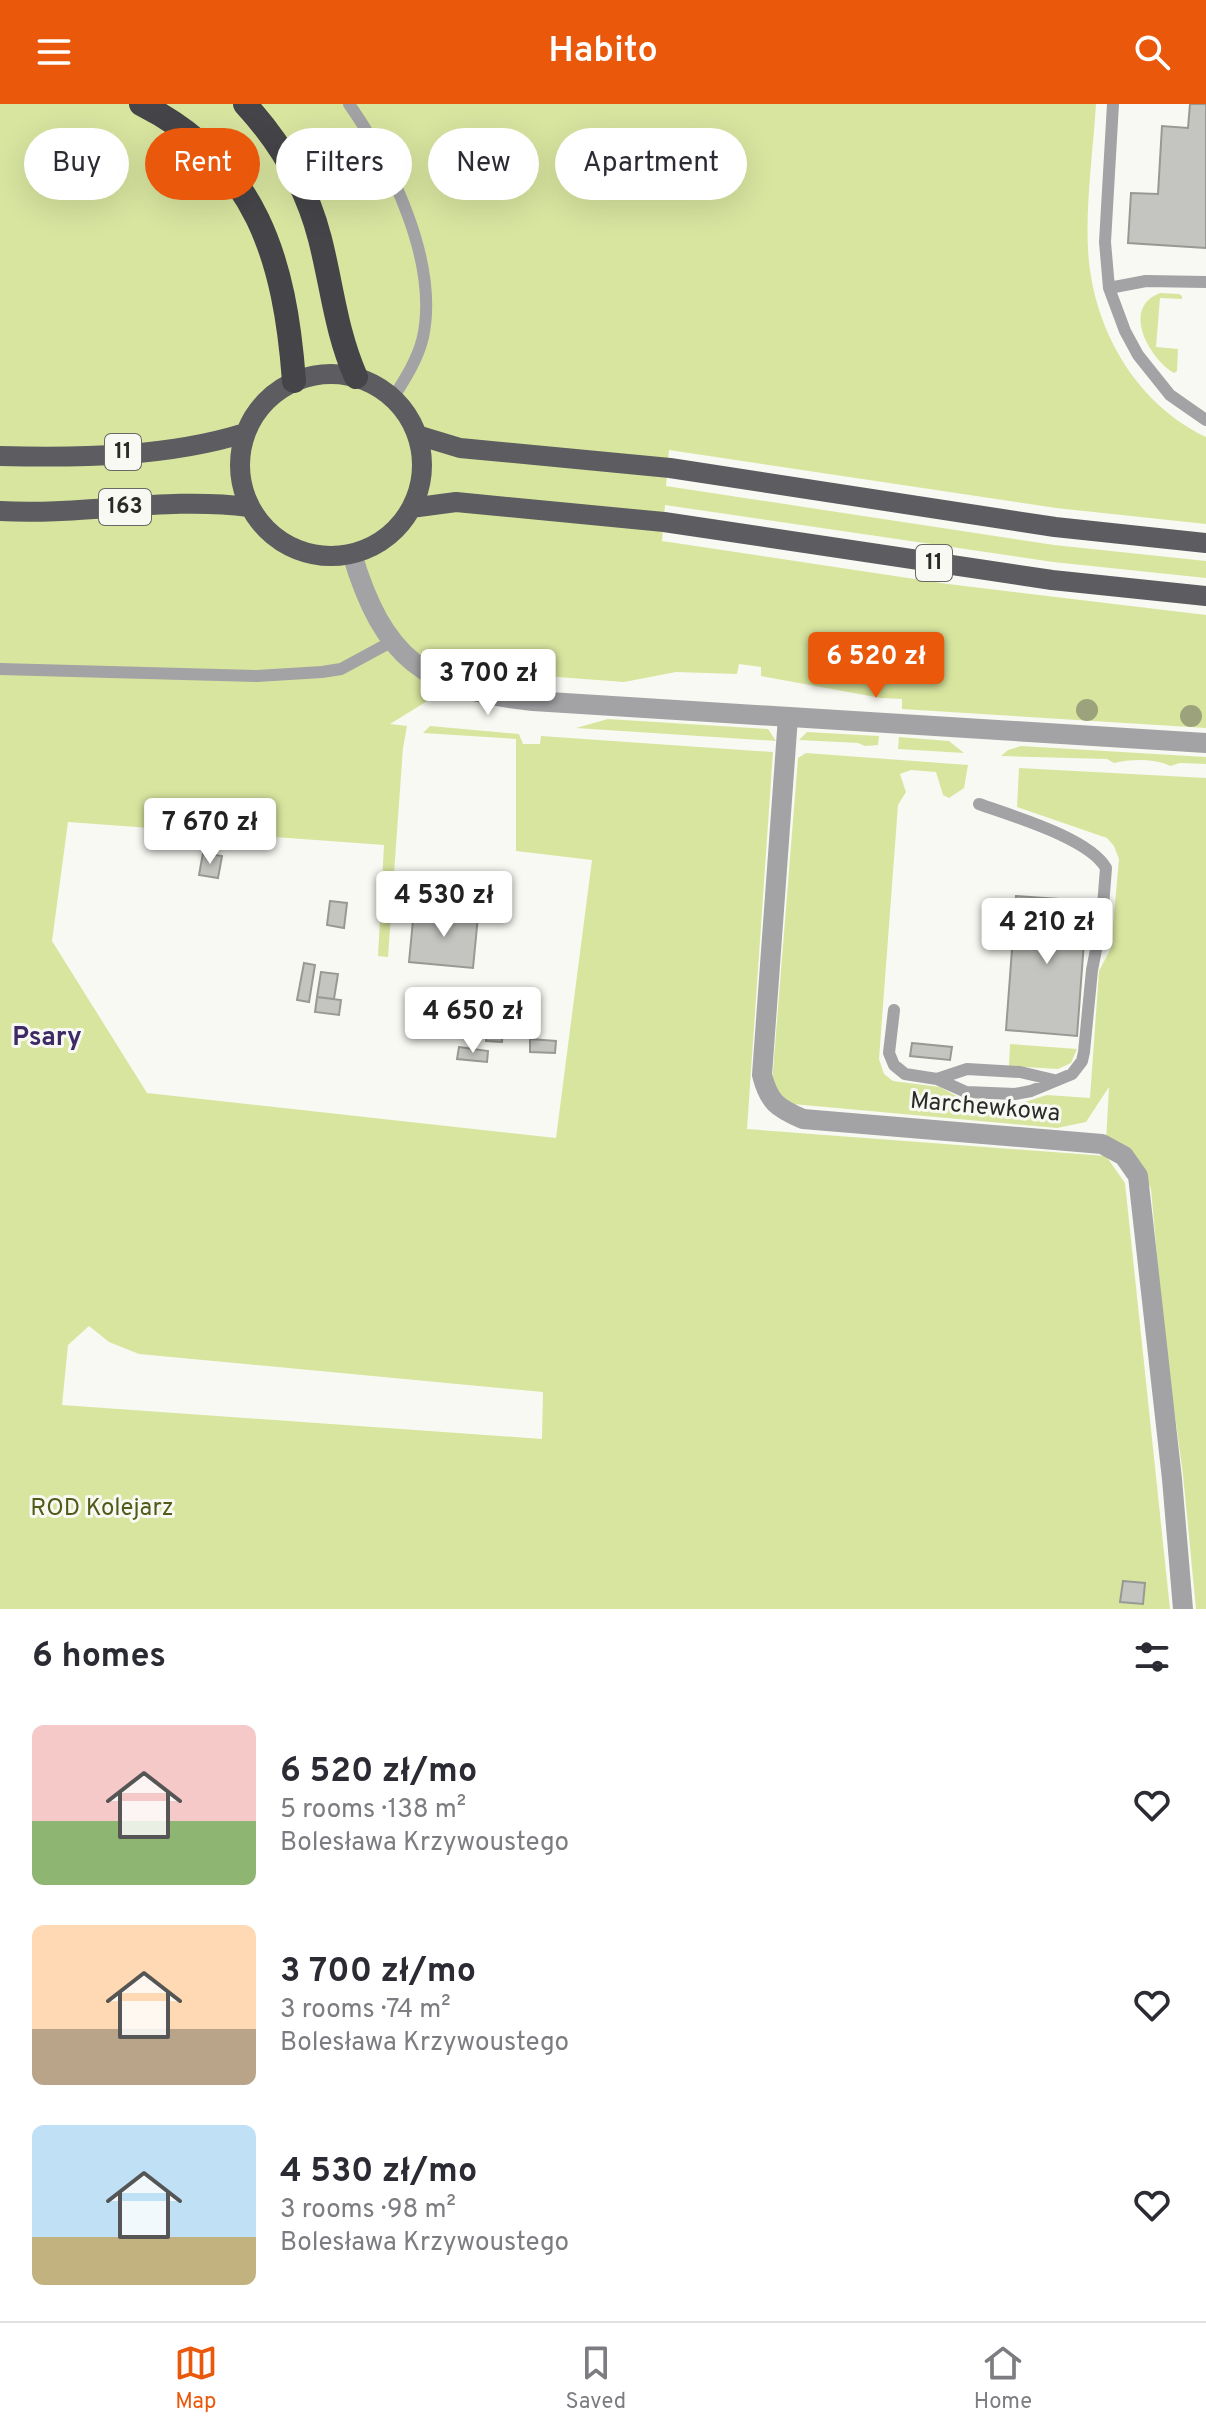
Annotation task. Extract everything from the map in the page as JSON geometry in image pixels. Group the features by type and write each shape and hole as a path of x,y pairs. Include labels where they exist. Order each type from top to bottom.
{"highway":[{"path":"141,104 181,129 213,156 254,210 268,240 283,289 294,381"},
{"path":"245,104 280,149 308,201 321,241 337,326 356,377"}],"main road":[{"path":"321,374 356,377 377,386 393,398 411,420 417,435 422,473 411,508 391,534 373,546 352,554 327,556 292,548 272,535 249,507 239,470 245,433 260,406 276,391 294,381 321,374"},
{"name":"11","path":"0,456 165,449 216,442 245,433"},
{"name":"11","path":"417,435 460,448 670,468 1055,527 1206,543"},
{"name":"163","path":"0,511 60,511 198,502 249,507"},
{"name":"11","path":"411,508 456,502 664,522 1052,580 1206,596"}],"street":[{"path":"352,554 375,617 391,642 419,668 444,682 502,698 1206,743"},
{"name":"Marchewkowa","path":"788,717 762,1075 767,1093 781,1110 803,1119 1102,1144 1124,1156 1138,1176 1183,1609"}],"lane":[{"path":"349,104 391,172 420,260 426,313 422,339 408,374 393,398"},
{"path":"1113,104 1105,242 1109,288 1138,355 1170,395 1206,420"},
{"path":"1109,288 1146,281 1206,282"},
{"path":"0,669 257,676 309,673 341,669 391,642"},
{"path":"894,1010 889,1053 894,1065 905,1074 937,1079 966,1092 1015,1094 1031,1091 1072,1074 1082,1061 1106,868 1094,854 1069,840 979,804"},
{"path":"937,1079 967,1069 1020,1072 1054,1080"}],"green space":[{"name":"ROD Kolejarz","path":"0,104 1096,104 1088,224 1089,262 1101,316 1125,365 1142,387 1161,407 1206,437 1206,524 1056,508 669,450 666,486 1054,545 1206,561 1206,578 1053,562 665,505 662,541 948,584 1206,615 1206,728 902,709 902,699 761,676 761,667 739,664 737,674 676,672 624,682 544,676 489,663 390,724 407,726 388,957 378,956 384,845 68,822 52,941 147,1093 556,1138 592,860 516,851 516,739 423,733 430,726 519,734 523,744 540,744 541,736 773,752 747,1129 1106,1156 1125,1183 1170,1609 0,1609","holes":["89,1326 109,1342 139,1354 543,1392 542,1439 62,1405 68,1345"]},
{"path":"1160,293 1182,296 1182,299 1160,298 1156,347 1178,349 1177,371 1174,373 1156,357 1143,333 1142,310 1148,300"},
{"path":"608,719 768,729 776,741 576,728"},
{"path":"807,732 879,736 878,745 799,740"},
{"path":"899,737 949,741 964,753 898,749"},
{"path":"1021,746 1206,757 1206,764 1180,763 1170,766 1143,760 1114,763 1107,759 1001,756"},
{"path":"806,753 968,765 964,788 949,798 943,795 936,772 911,770 900,774 906,792 898,805 879,1059 884,1074 893,1081 940,1087 962,1099 1021,1103 1047,1095 1090,1098 1099,971 1111,948 1119,859 1107,838 1017,807 1019,768 1206,778 1206,1609 1196,1609 1183,1475 1164,1334 1151,1189 1140,1164 1106,1141 1109,1087 1086,1122 1057,1128 793,1104 786,1102 772,1083 798,758"},
{"path":"1010,1044 1077,1049 1071,1063 1058,1069 1009,1066"}],"building":[{"path":"1190,104 1206,104 1206,248 1128,243 1131,193 1158,194 1162,126 1188,128"},
{"path":"203,853 222,856 218,878 199,875"},
{"path":"1016,896 1087,901 1077,1036 1006,1030"},
{"path":"330,901 347,903 344,928 327,925"},
{"path":"414,910 478,916 473,968 409,962"},
{"path":"304,963 315,965 309,1002 297,1000"},
{"path":"321,972 338,974 334,999 317,997"},
{"path":"317,997 341,1000 339,1015 315,1012"},
{"path":"487,1022 503,1023 502,1042 486,1041"},
{"path":"530,1039 556,1041 555,1053 530,1052"},
{"path":"912,1043 952,1047 950,1060 910,1056"},
{"path":"459,1047 488,1051 487,1062 457,1059"},
{"path":"1123,1581 1145,1583 1143,1604 1120,1602"}],"district":[{"name":"Psary","path":"47,1038"}]}
